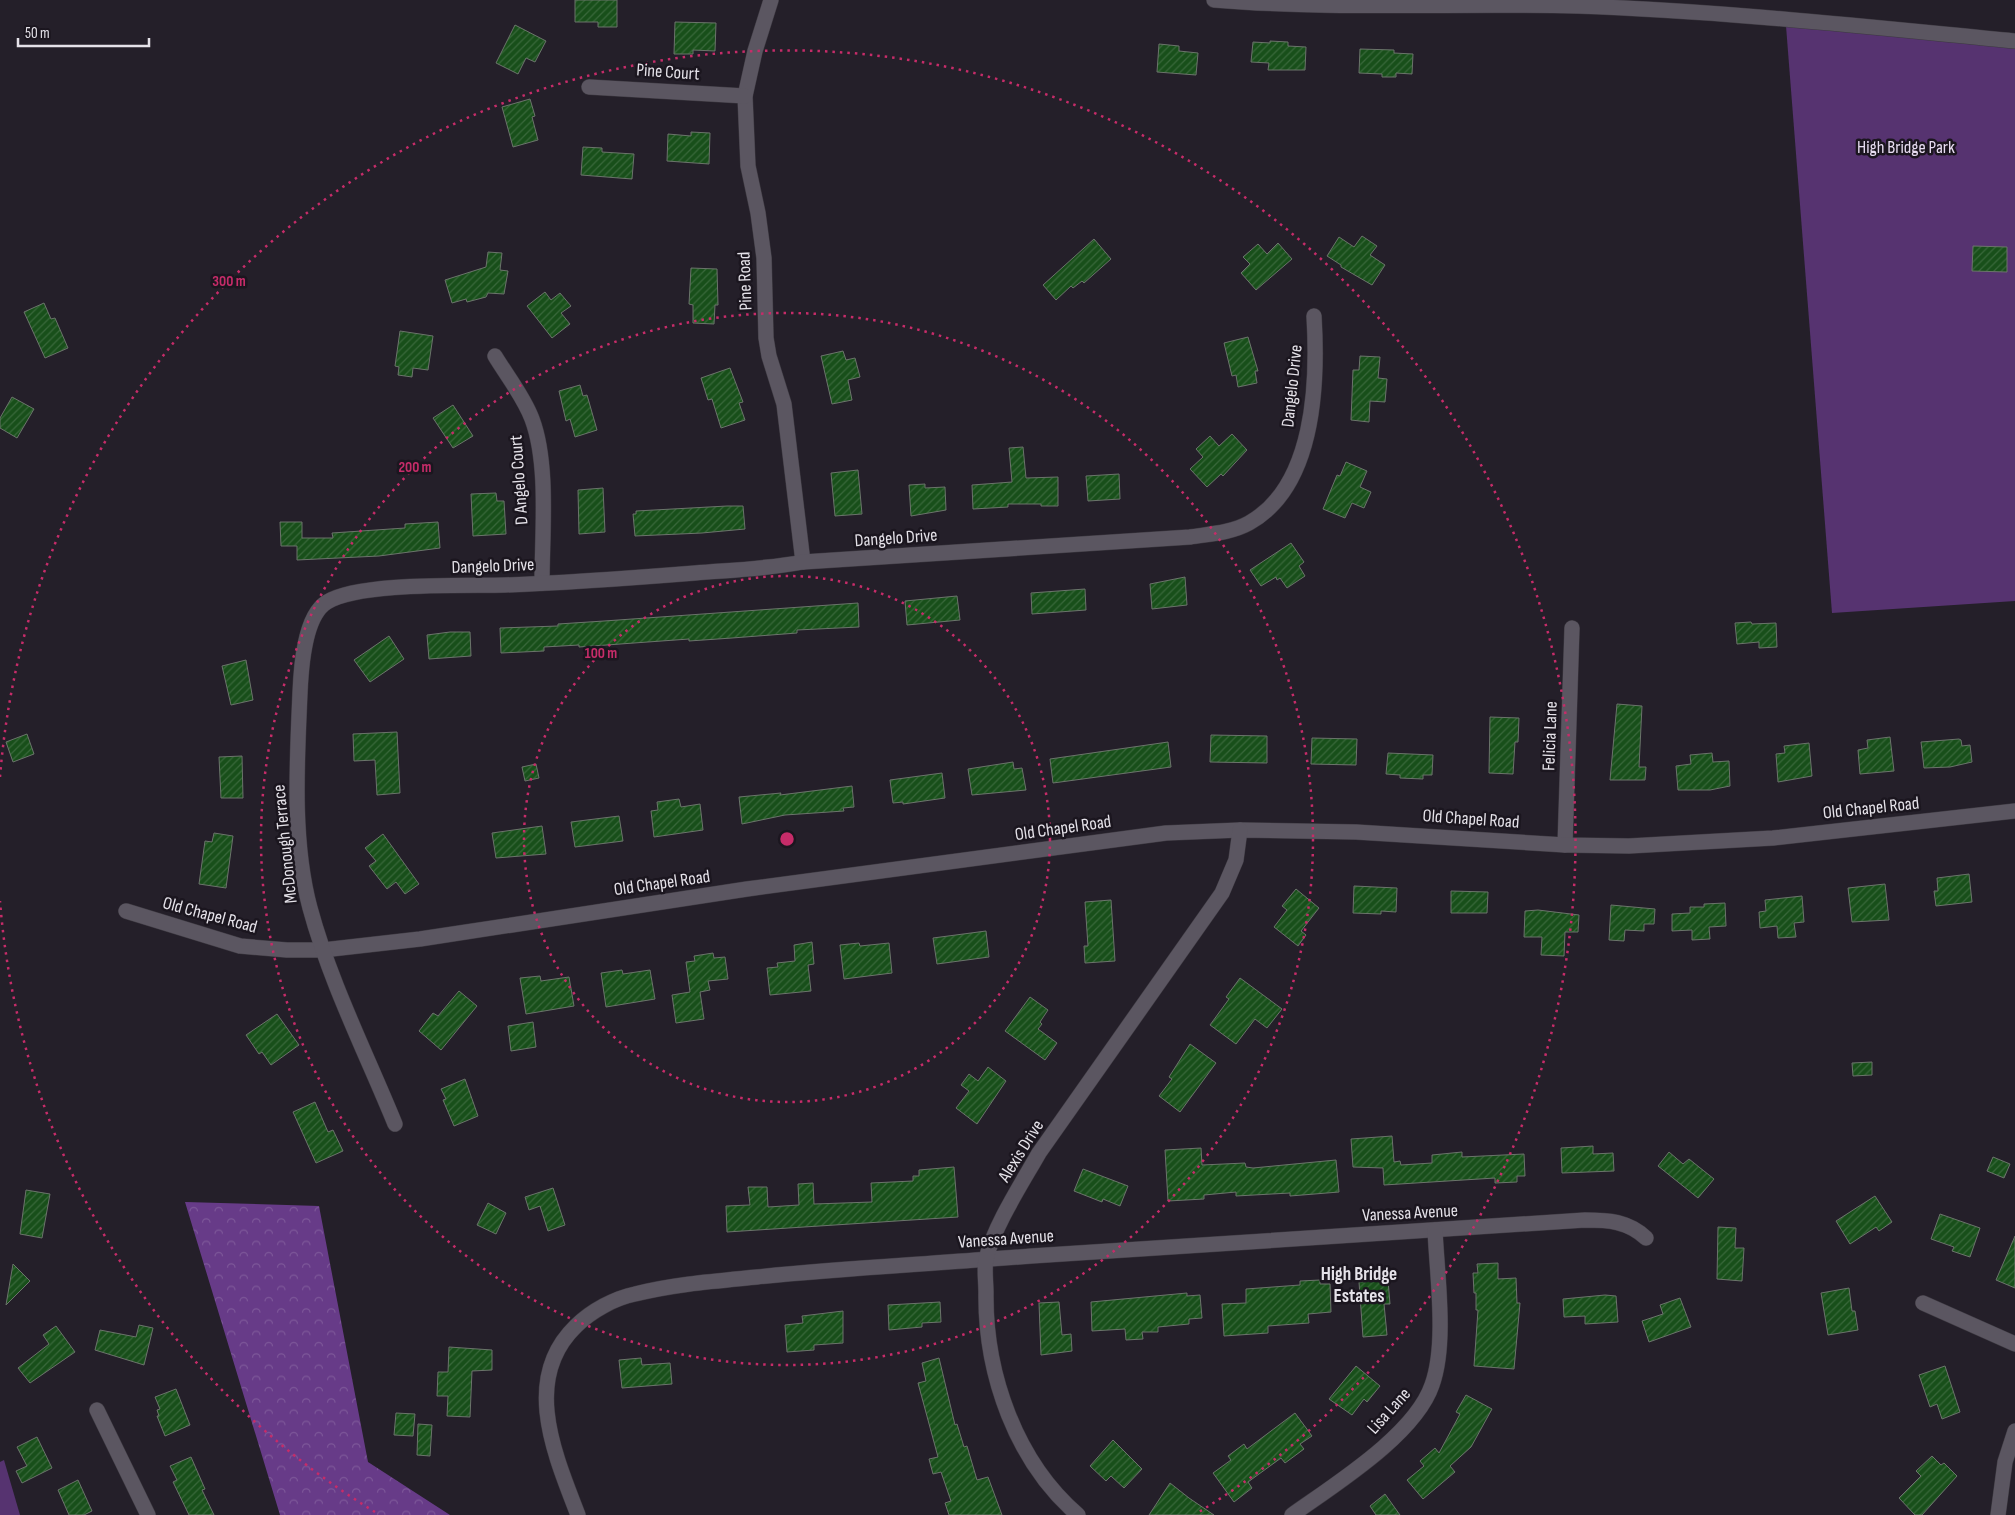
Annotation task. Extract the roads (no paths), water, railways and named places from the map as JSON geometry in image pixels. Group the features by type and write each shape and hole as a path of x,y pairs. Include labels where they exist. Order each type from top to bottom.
{"street":[{"name":"Pine Road","path":"771,0 755,50 745,96 748,166 758,213 764,258 766,338 769,356 784,404 803,562"},
{"path":"1214,0 1321,5 1466,4 1669,10 1756,16 2015,41"},
{"name":"Pine Court","path":"589,87 745,96"},
{"name":"Dangelo Drive","path":"320,608 337,597 388,589 542,583 768,568 803,562 1190,536 1221,532 1248,523 1271,506 1281,494 1299,460 1310,420 1316,345 1314,316"},
{"name":"D Angelo Court","path":"495,356 532,417 538,441 541,465 542,583"},
{"name":"McDonough Terrace","path":"320,608 309,630 304,655 296,792 301,852 309,906 323,950 395,1124"},
{"name":"Felicia Lane","path":"1564,845 1572,628"},
{"name":"Old Chapel Road","path":"126,911 240,946 287,950 323,950 420,939 747,889 1166,833 1240,830 1427,835 1564,845 1629,846 1773,838 2015,812"},
{"name":"Alexis Drive","path":"1078,1515 1039,1472 1010,1419 990,1350 986,1310 986,1259 1011,1202 1039,1153 1222,893 1236,860 1240,830"},
{"name":"Vanessa Avenue","path":"578,1515 551,1442 546,1412 552,1361 574,1328 593,1313 632,1294 664,1288 865,1267 1600,1220 1632,1227 1646,1238"},
{"name":"Lisa Lane","path":"1292,1515 1378,1451 1403,1428 1428,1395 1435,1375 1439,1331 1435,1230"},
{"path":"1923,1303 2015,1344"},
{"path":"97,1410 148,1515"},
{"path":"1998,1515 2005,1462 2015,1431"}],"district":[{"name":"High Bridge Estates","path":"1359,1285"}],"park label":[{"name":"High Bridge Park","path":"1906,147"}]}
